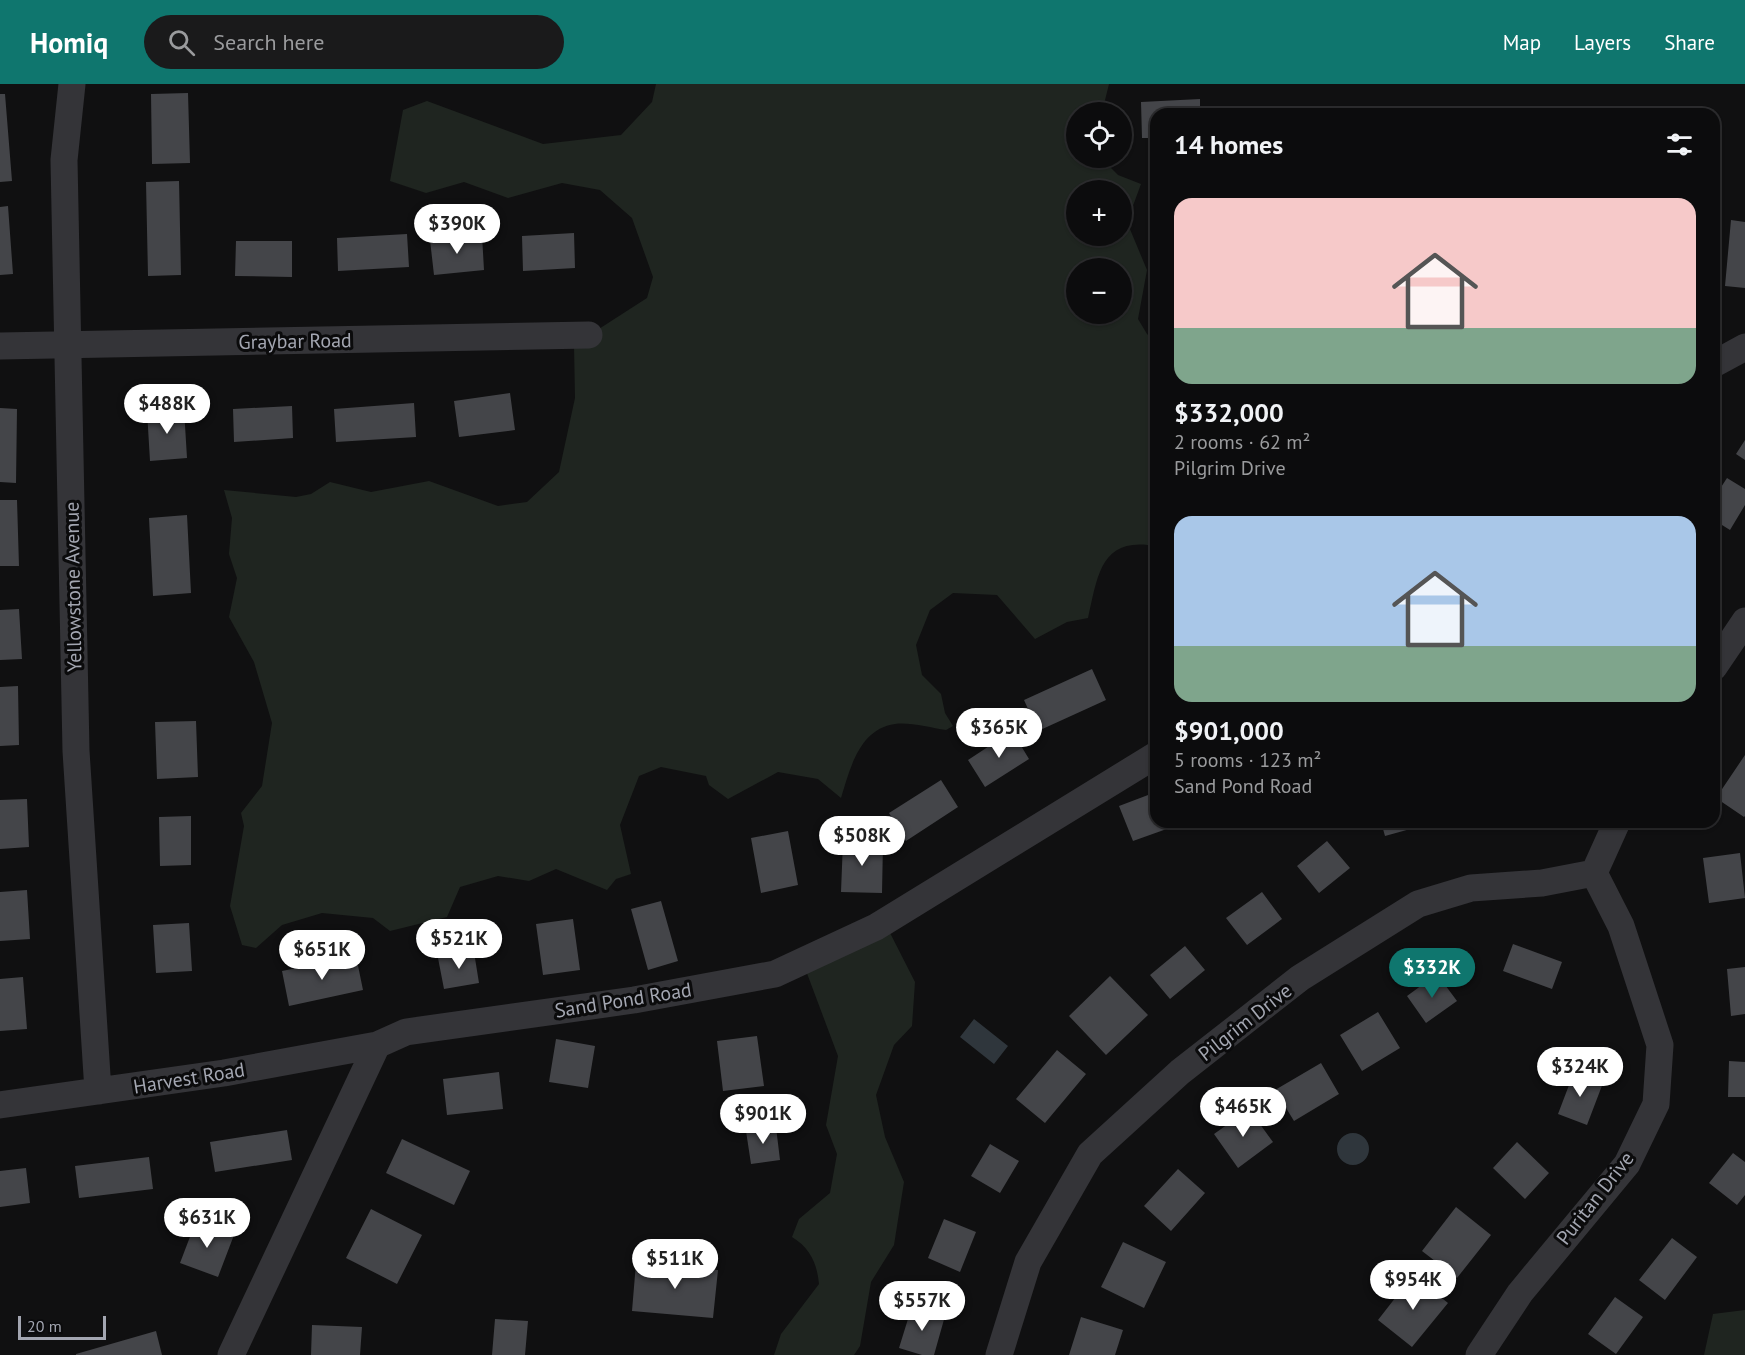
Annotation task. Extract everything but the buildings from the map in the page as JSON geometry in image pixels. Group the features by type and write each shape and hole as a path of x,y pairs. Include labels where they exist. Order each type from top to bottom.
{"street":[{"name":"Yellowstone Avenue","path":"72,84 64,160 76,751 98,1091"},
{"name":"Graybar Road","path":"0,346 589,335"},
{"path":"1720,347 1745,345"},
{"path":"1720,360 1745,345"},
{"path":"1720,658 1745,621"},
{"name":"Sand Pond Road","path":"376,1045 406,1032 634,1000 775,975 876,927 1150,759"},
{"path":"1594,873 1614,828"},
{"name":"Pilgrim Drive","path":"999,1355 1028,1262 1090,1154 1180,1072 1300,978 1418,904 1471,888 1542,883 1594,873"},
{"name":"Puritan Drive","path":"1479,1355 1520,1293 1627,1164 1656,1104 1660,1045 1621,926 1594,873"},
{"path":"232,1354 376,1045"},
{"name":"Harvest Road","path":"0,1105 224,1073 376,1045"}],"shaded area":[{"path":"656,84 1109,84 1104,102 1066,102 1066,168 1111,168 1118,175 1131,180 1066,180 1066,246 1132,246 1132,234 1147,270 1138,319 1150,337 1150,545 1138,544 1124,547 1113,553 1099,573 1088,618 1067,622 1035,639 997,595 953,593 930,610 916,645 922,675 941,694 945,713 953,726 946,730 914,724 895,724 883,727 864,742 858,752 841,798 818,779 778,772 728,799 709,785 706,776 661,767 639,776 620,825 631,874 616,879 607,890 556,869 529,881 498,876 460,887 447,917 390,931 373,918 322,913 282,925 256,948 242,945 230,906 244,826 241,813 262,786 272,723 254,662 229,617 237,578 229,554 232,518 224,490 296,497 311,494 330,482 371,492 429,481 498,506 527,502 559,472 575,398 574,345 647,298 653,277 632,218 600,190 562,183 508,198 464,182 426,193 390,181 403,110 427,101 543,144 621,135 652,102"},
{"path":"1132,180 1141,184 1132,208"},
{"path":"887,927 915,982 912,1026 894,1045 876,1095 885,1137 904,1182 894,1245 871,1282 860,1346 854,1355 774,1355 781,1334 819,1284 812,1257 804,1246 792,1237 799,1219 830,1193 837,1154 826,1125 838,1056 805,968"},
{"path":"974,1019 1008,1046 994,1064 960,1037"},
{"path":"1353,1133 1365,1137 1369,1149 1365,1161 1353,1165 1341,1161 1337,1149 1341,1137"},
{"path":"1745,1310 1745,1355 1704,1355 1713,1314"}]}
